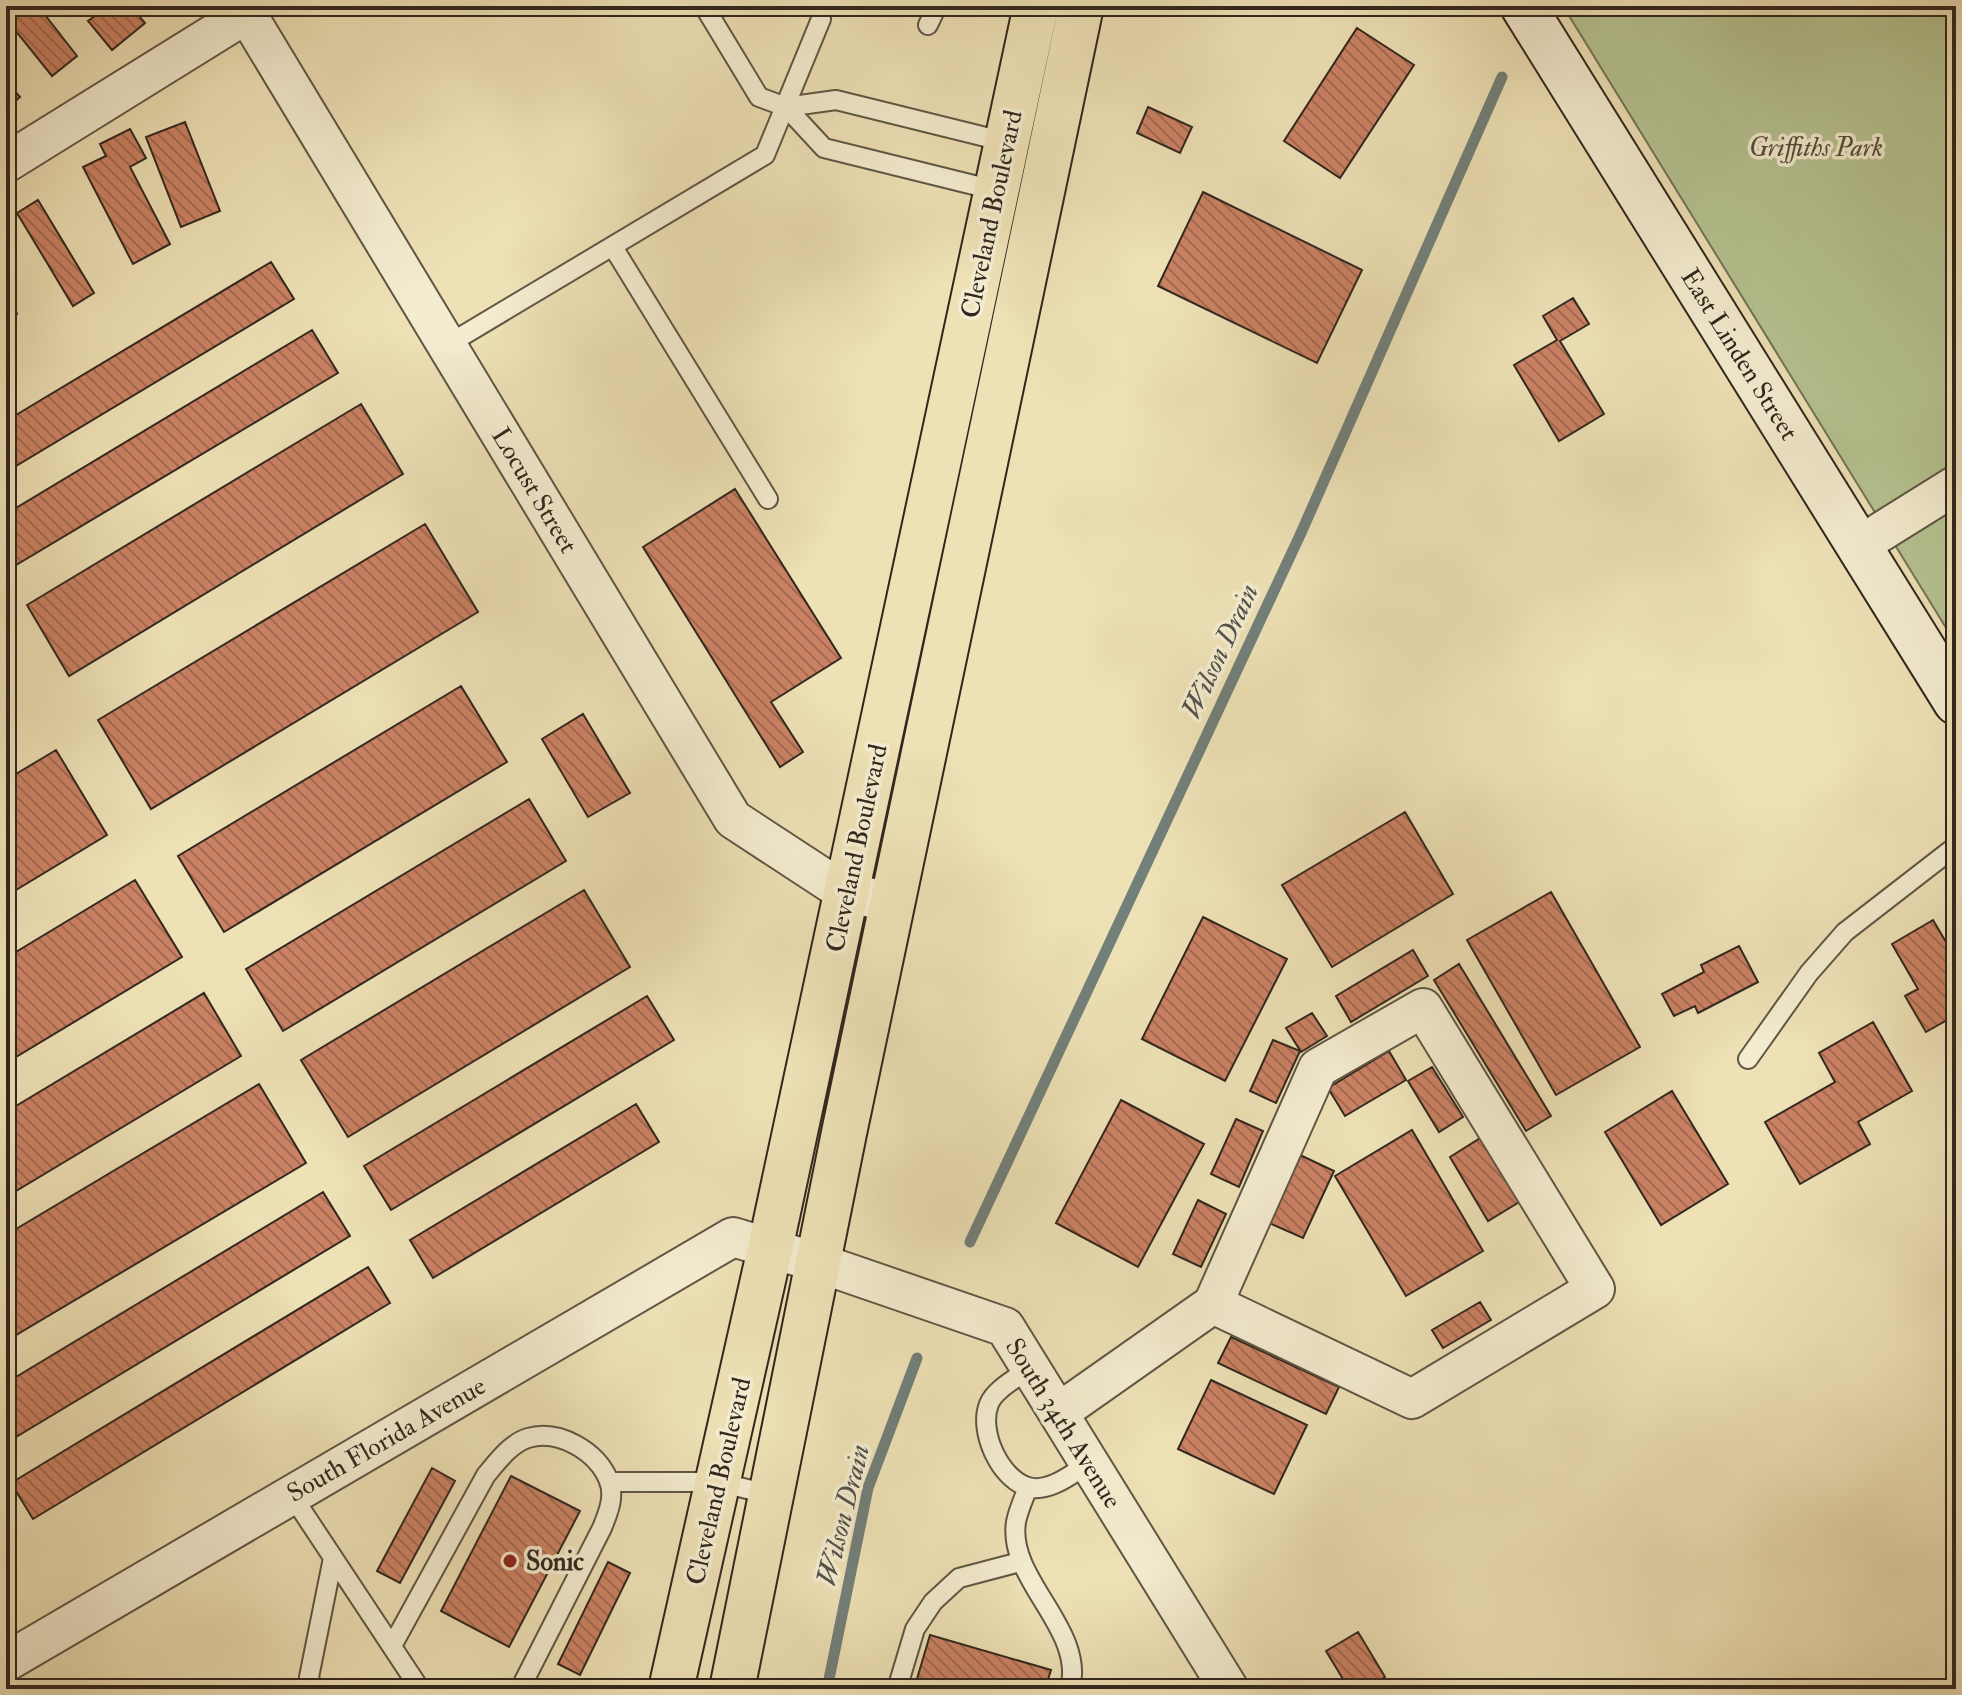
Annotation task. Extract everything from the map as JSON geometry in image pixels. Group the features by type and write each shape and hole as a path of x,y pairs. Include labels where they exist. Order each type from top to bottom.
{"main road":[{"name":"Cleveland Boulevard","path":"1029,148 1036,6"},
{"name":"Cleveland Boulevard","path":"671,1689 846,893 1029,148 1081,6"},
{"name":"East Linden Street","path":"1523,6 1956,702"},
{"name":"Cleveland Boulevard","path":"732,1689 893,902 1018,196"}],"street":[{"path":"6,163 244,10"},
{"name":"Locust Street","path":"244,10 733,819 846,893 893,902"},
{"path":"1860,545 1956,485"},
{"path":"1058,1413 1213,1304 1318,1068 1423,1008 1595,1289 1412,1399 1213,1304"},
{"name":"South Florida Avenue","path":"6,1662 733,1237 770,1249"},
{"name":"South 34th Avenue","path":"770,1249 1005,1327 1229,1689"}],"lane":[{"path":"704,6 759,97 786,107 824,148 1018,196"},
{"path":"928,25 937,6"},
{"path":"447,345 765,155 821,19"},
{"path":"786,107 836,100 1029,148"},
{"path":"613,247 768,499"},
{"path":"1748,1059 1809,973 1845,932 1956,846"},
{"path":"1030,1368 1000,1390 989,1403 985,1422 990,1445 1009,1476 1028,1487 1044,1487 1060,1482 1089,1463"},
{"path":"392,1646 486,1475 505,1453 527,1438 552,1436 594,1457 609,1482 611,1503 602,1528 520,1689"},
{"path":"609,1482 718,1482 772,1495"},
{"path":"1028,1487 1016,1523 1020,1562 1065,1640 1072,1680 1070,1689"},
{"path":"291,1494 420,1689"},
{"path":"312,1689 309,1677 333,1558"},
{"path":"897,1689 915,1629 933,1602 959,1578 1020,1562"}],"path":[{"path":"1570,15 1585,6"}],"green space":[{"name":"Griffiths Park","path":"1563,6 1956,6 1956,644"}],"building":[{"path":"6,6 38,6 77,56 52,76 6,19"},
{"path":"93,6 131,6 145,23 112,50 88,21 99,13"},
{"path":"1357,28 1414,65 1340,178 1284,141"},
{"path":"6,81 20,97 6,110"},
{"path":"1148,107 1192,127 1180,153 1137,133"},
{"path":"185,122 220,211 181,227 146,137"},
{"path":"130,129 146,158 130,167 170,244 133,264 83,167 106,156 100,144"},
{"path":"1203,192 1362,270 1317,363 1158,286"},
{"path":"38,200 94,293 73,306 17,213"},
{"path":"271,262 294,299 6,472 6,421"},
{"path":"6,287 17,314 6,318"},
{"path":"1573,298 1589,324 1560,341 1604,414 1559,441 1514,365 1557,340 1543,316"},
{"path":"312,330 338,373 6,571 6,514"},
{"path":"361,404 403,474 69,676 27,605"},
{"path":"735,489 841,658 771,702 803,752 780,767 643,547"},
{"path":"425,524 478,612 151,809 98,720"},
{"path":"461,686 507,762 224,932 178,856"},
{"path":"583,714 630,793 588,817 542,739"},
{"path":"56,750 107,835 6,896 6,780"},
{"path":"529,799 566,861 283,1031 246,969"},
{"path":"1405,812 1453,894 1332,967 1282,885"},
{"path":"135,880 182,957 6,1063 6,958"},
{"path":"584,890 630,967 348,1137 301,1060"},
{"path":"1551,892 1640,1047 1556,1095 1467,940"},
{"path":"1203,917 1287,959 1225,1081 1142,1039"},
{"path":"1933,920 1956,959 1956,1015 1926,1032 1905,996 1918,989 1892,944"},
{"path":"1739,946 1758,982 1698,1013 1695,1006 1674,1016 1662,994 1704,972 1701,965"},
{"path":"1413,950 1428,976 1351,1022 1336,996"},
{"path":"1459,964 1551,1116 1526,1131 1434,980"},
{"path":"204,993 241,1056 6,1197 6,1112"},
{"path":"647,996 674,1040 391,1210 364,1166"},
{"path":"1312,1013 1327,1036 1301,1052 1286,1028"},
{"path":"1873,1022 1912,1091 1858,1122 1870,1144 1800,1184 1765,1122 1835,1082 1819,1053"},
{"path":"1273,1040 1300,1051 1276,1103 1250,1091"},
{"path":"1389,1051 1406,1080 1345,1116 1328,1088"},
{"path":"1432,1067 1463,1117 1439,1132 1408,1081"},
{"path":"259,1084 306,1163 6,1341 6,1235"},
{"path":"1672,1091 1728,1184 1661,1225 1605,1132"},
{"path":"1121,1100 1204,1144 1138,1267 1056,1223"},
{"path":"636,1104 659,1142 433,1278 410,1240"},
{"path":"1236,1119 1263,1131 1239,1187 1211,1174"},
{"path":"1412,1130 1483,1251 1406,1296 1335,1176"},
{"path":"1482,1137 1521,1201 1488,1221 1450,1157"},
{"path":"1300,1155 1334,1171 1303,1238 1269,1223"},
{"path":"323,1192 350,1236 6,1443 6,1383"},
{"path":"1198,1200 1226,1214 1201,1267 1173,1254"},
{"path":"368,1267 390,1303 33,1519 11,1483"},
{"path":"1480,1302 1491,1320 1443,1348 1432,1330"},
{"path":"1231,1337 1339,1387 1326,1414 1218,1363"},
{"path":"1211,1380 1307,1425 1274,1494 1178,1449"},
{"path":"432,1468 455,1481 400,1583 377,1571"},
{"name":"Sonic","path":"511,1476 580,1511 509,1647 441,1611"},
{"path":"608,1562 630,1573 580,1675 558,1664"},
{"path":"1358,1632 1385,1677 1365,1689 1349,1689 1326,1651"},
{"path":"930,1635 1051,1670 1045,1689 914,1689"}],"waterway":[{"name":"Wilson Drain","path":"970,1242 1301,533 1502,77"},
{"name":"Wilson Drain","path":"827,1689 868,1488 917,1358"}],"place":[{"name":"Sonic","path":"510,1561"}]}
